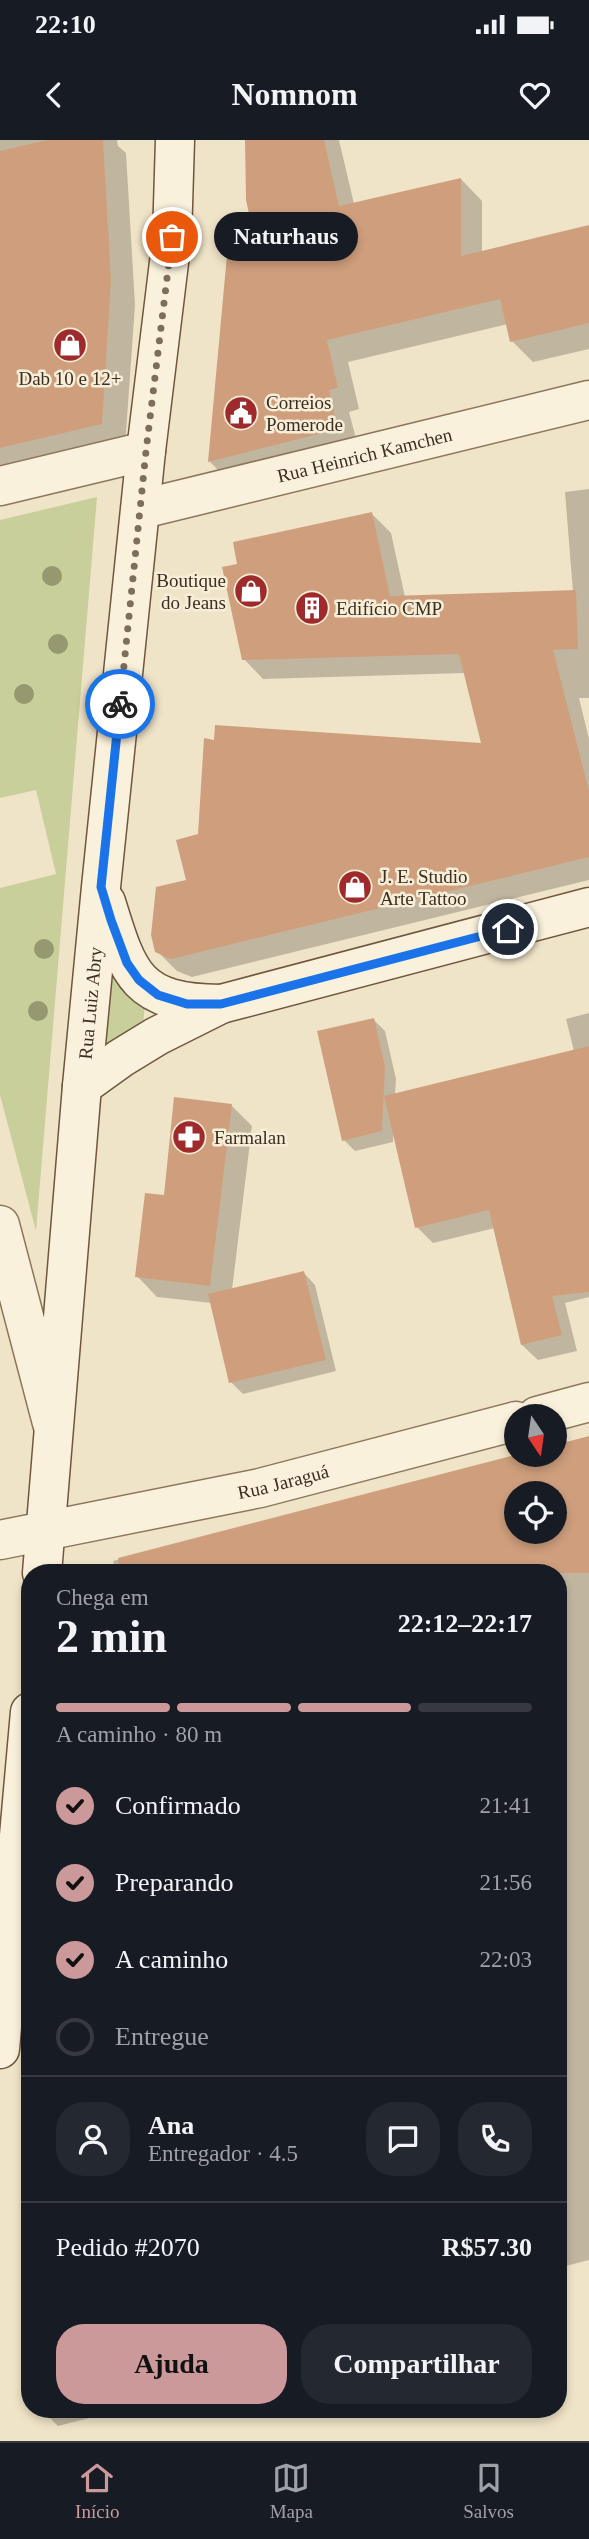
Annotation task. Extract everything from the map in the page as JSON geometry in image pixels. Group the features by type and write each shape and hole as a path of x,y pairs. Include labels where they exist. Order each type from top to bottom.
{"main road":[{"name":"Rua Luiz Abry","path":"43,1564 101,887 146,451 172,237 175,140"},
{"name":"Rua Heinrich Kamchen","path":"142,509 589,400"},
{"path":"0,486 146,451"},
{"path":"101,887 127,963 139,980 158,995 187,1004 221,1004"},
{"path":"82,1086 157,1036 221,1004 589,907"},
{"path":"0,1225 54,1429"},
{"path":"567,1408 589,1402"},
{"name":"Rua Jaraguá","path":"0,1540 260,1488 504,1424"},
{"path":"0,2049 21,1813"}],"green space":[{"path":"97,497 36,1231 0,1095 0,888 56,874 36,790 0,798 0,520"},
{"path":"101,974 116,975 145,1001 143,1029 94,1063"}],"building":[{"path":"47,140 103,140 111,280 102,424 0,448 0,151"},
{"path":"245,140 324,140 339,206 461,178 461,256 589,225 589,323 510,342 500,299 327,340 338,388 329,390 338,429 208,462 229,233 252,227 246,200"},
{"path":"372,512 390,596 576,590 578,649 553,650 589,791 589,857 171,959 155,952 151,935 156,887 186,880 176,840 198,834 204,738 214,740 215,725 481,743 459,654 242,660 222,567 237,564 233,542"},
{"path":"374,1018 385,1067 382,1131 342,1141 317,1031"},
{"path":"589,1046 589,1292 552,1296 562,1335 521,1345 489,1210 415,1228 384,1096"},
{"path":"174,1097 232,1104 210,1286 135,1277 145,1193 164,1195"},
{"path":"304,1271 326,1360 229,1383 208,1294"},
{"path":"589,1436 589,1573 567,1573 567,1564 119,1564 118,1558 504,1458 504,1467 567,1467 567,1442"}],"way so far":[{"path":"120,704 146,451 172,237"}],"place":[{"name":"Naturhaus","path":"172,237"},
{"name":"Dab 10 e 12+","path":"70,345"},
{"name":"Correios Pomerode","path":"241,413"},
{"name":"Boutique do Jeans","path":"251,591"},
{"name":"Edifício CMP","path":"312,608"},
{"name":"J. E. Studio Arte Tattoo","path":"355,887"},
{"name":"Farmalan","path":"189,1137"}],"route":[{"path":"120,704 101,887 127,963 139,980 158,995 187,1004 221,1004 508,929"}]}
